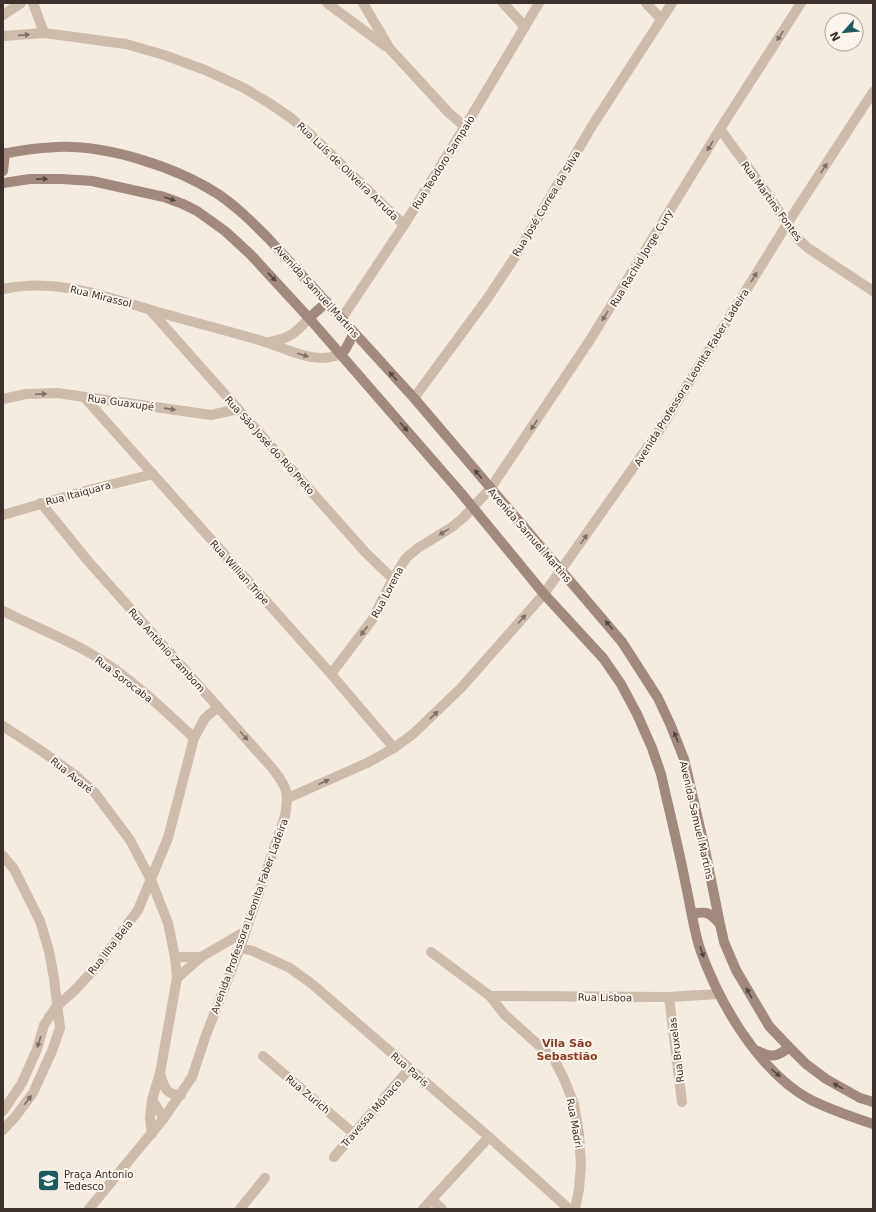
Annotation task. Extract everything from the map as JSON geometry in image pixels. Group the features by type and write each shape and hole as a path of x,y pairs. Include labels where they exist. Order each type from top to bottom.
{"main road":[{"name":"Avenida Samuel Martins","path":"4,153 58,147 97,149 167,169 194,181 218,194 243,213 342,318 414,398 622,642 658,698 684,759 724,942 736,970 769,1026 806,1064 826,1079 860,1098 873,1102"},
{"path":"3,171 4,153"},
{"path":"3,183 62,179 92,182 164,197 183,204 211,219 251,255 309,318 474,508 544,594 603,658 620,684 652,748 661,774 700,947 719,994 740,1030 771,1069 796,1090 810,1099 835,1111 873,1124"},
{"path":"309,318 327,302"},
{"path":"340,354 345,350 354,333"},
{"path":"692,914 704,911 712,915 720,924"},
{"path":"754,1049 763,1054 772,1056 782,1054 789,1047"}],"street":[{"path":"3,15 21,3"},
{"path":"33,3 44,33"},
{"path":"327,3 390,49 448,112 465,127"},
{"path":"363,3 390,49"},
{"path":"503,3 524,27"},
{"name":"Rua Teodoro Sampaio","path":"342,318 404,225 540,3"},
{"path":"646,3 661,19"},
{"name":"Rua José Correa da Silva","path":"414,398 487,299 515,256 592,126 672,3"},
{"name":"Rua Rachid Jorge Cury","path":"474,508 490,489 590,340 720,129 801,3"},
{"name":"Rua Luís de Oliveira Arruda","path":"3,36 44,33 126,44 164,55 205,70 244,88 291,118 310,134 404,225"},
{"name":"Avenida Professora Leonita Faber Ladeira","path":"89,1209 152,1134 181,1095 192,1077 206,1035 240,948 244,932 285,816 288,798 367,763 394,748 413,734 461,688 544,594 659,431 787,224 873,92"},
{"name":"Rua Martins Fontes","path":"720,129 770,197 797,238 808,248 873,291"},
{"name":"Rua Mirassol","path":"3,289 49,285 71,288 124,301 150,310 267,342 305,356 330,358 340,354"},
{"name":"Rua São José do Rio Preto","path":"150,310 366,553 393,579"},
{"path":"267,342 289,337 301,328 309,318"},
{"name":"Rua Guaxupé","path":"3,399 26,394 57,393 211,415 238,409"},
{"name":"Rua Willian Tripe","path":"85,398 331,674 394,748"},
{"name":"Rua Itaiquara","path":"3,515 41,503 153,474"},
{"name":"Rua Antônio Zambom","path":"41,503 88,561 273,769 284,783 288,798"},
{"name":"Rua Lorena","path":"331,674 372,620 403,562 412,553 464,518 474,508"},
{"name":"Rua Sorocaba","path":"3,611 88,652 122,674 160,706 194,738"},
{"path":"151,880 168,838 194,738 205,718 218,707"},
{"name":"Rua Avaré","path":"3,726 75,775 95,793 130,840 151,880 168,923 175,958 177,978 160,1073 152,1100 150,1118 152,1134"},
{"path":"3,856 14,869 40,921 49,952 54,978 56,1007 60,1028 52,1051 33,1093 3,1130"},
{"name":"Rua Ilha Bela","path":"3,1111 22,1083 37,1049 44,1025 56,1007 74,991 99,964 138,910 151,880"},
{"path":"177,978 201,957 244,932"},
{"name":"Rua Paris","path":"240,948 290,968 312,984 489,1137 569,1209"},
{"name":"Rua Madri","path":"431,952 490,996 504,1014 554,1059 574,1104 579,1134 581,1165 579,1189 575,1209"},
{"path":"175,958 201,957"},
{"name":"Rua Lisboa","path":"490,996 669,998 719,994"},
{"name":"Rua Bruxelas","path":"669,998 682,1102"},
{"name":"Rua Zurich","path":"263,1056 353,1133"},
{"name":"Travessa Mônaco","path":"334,1157 409,1069"},
{"path":"160,1073 164,1087 174,1095 181,1095"},
{"path":"152,1100 164,1118"},
{"path":"423,1209 489,1137"},
{"path":"240,1209 265,1178"},
{"path":"432,1200 442,1209"}],"place":[{"name":"Praça Antonio Tedesco","path":"49,1180"}],"district":[{"name":"Vila São Sebastião","path":"567,1049"}]}
